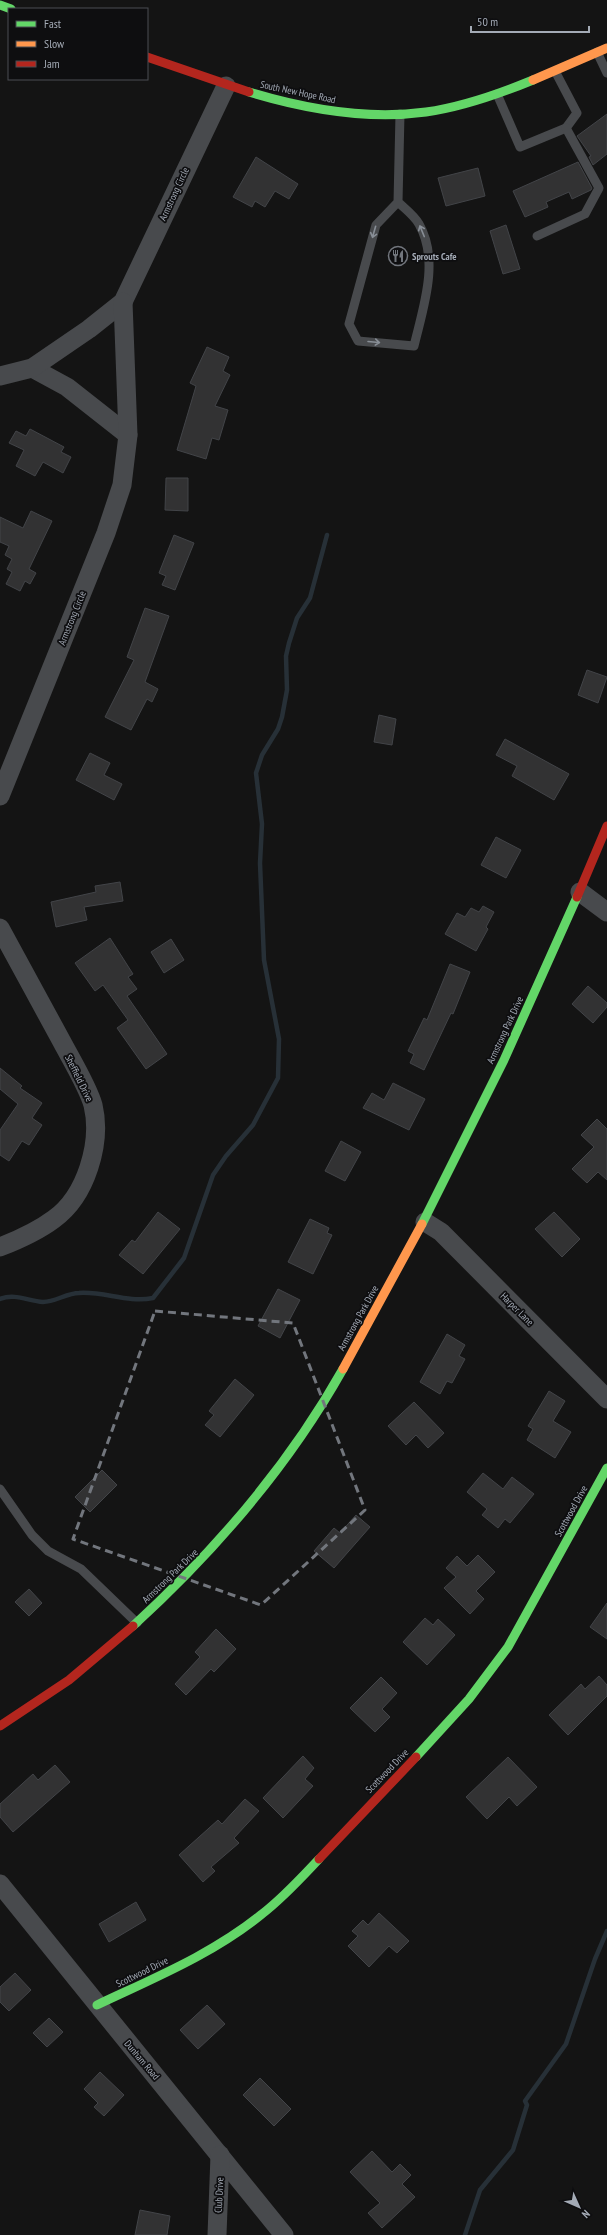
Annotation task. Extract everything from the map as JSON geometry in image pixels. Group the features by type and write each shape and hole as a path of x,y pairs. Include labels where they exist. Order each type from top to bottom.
{"main road":[{"name":"South New Hope Road","path":"148,57 226,86 303,107 341,113 400,114 448,108 496,94 607,48"},
{"name":"Armstrong Park Drive","path":"0,1726 71,1679 176,1587 229,1532 300,1440 425,1222 486,1097 580,892 607,826"},
{"name":"Scottwood Drive","path":"97,2005 211,1949 248,1925 285,1895 394,1779 439,1735 474,1695 504,1653 607,1468"}],"street":[{"name":"Armstrong Circle","path":"0,376 32,368 89,329 123,302 226,86"},
{"name":"Armstrong Circle","path":"0,796 106,532 122,485 128,435 123,302"},
{"path":"32,368 67,387 128,435"},
{"path":"580,892 607,912"},
{"name":"Sheffield Drive","path":"0,928 71,1059 92,1104 96,1129 88,1166 72,1200 54,1219 33,1232 0,1247"},
{"name":"Harper Lane","path":"425,1222 441,1232 607,1399"},
{"name":"Dunham Road","path":"0,1884 284,2235"},
{"name":"Club Drive","path":"217,2235 220,2155"}],"lane":[{"path":"598,52 607,73"},
{"path":"496,94 520,147 566,128 577,113 554,70"},
{"path":"398,202 418,222 428,245 428,288 414,346 358,341 349,324 376,226 398,202 400,114"},
{"path":"537,236 585,214 599,188 566,128"},
{"path":"0,1489 32,1535 48,1551 81,1569 136,1623"}],"highlighted area":[{"path":"155,1311 293,1323 365,1510 261,1605 73,1539"}],"building":[{"path":"607,114 607,154 593,165 589,157 591,156 577,136"},
{"path":"256,157 298,184 289,199 275,191 265,207 255,201 252,207 233,197"},
{"path":"578,162 592,188 591,190 572,199 569,192 546,202 548,207 525,217 513,191"},
{"path":"478,168 485,196 446,206 438,178"},
{"path":"506,225 520,269 503,274 490,231"},
{"path":"207,347 229,357 223,371 230,375 215,406 228,410 219,440 212,438 206,459 177,450 196,386 190,383"},
{"path":"30,429 64,447 61,452 71,457 63,473 43,462 35,476 16,466 24,450 9,443 16,431 26,436"},
{"path":"166,478 188,478 188,511 165,510"},
{"path":"31,511 52,521 29,569 36,573 30,584 25,581 20,591 6,584 12,572 7,569 12,559 5,555 9,546 0,542 0,517 23,528"},
{"path":"174,535 194,543 175,590 162,585 166,576 159,573"},
{"path":"145,608 169,616 145,682 158,689 152,702 147,699 131,730 105,717 134,660 127,657"},
{"path":"587,670 607,677 598,703 578,695"},
{"path":"379,715 396,719 392,745 374,742"},
{"path":"505,739 569,774 554,800 512,776 517,766 496,755"},
{"path":"90,753 110,763 104,775 122,784 114,800 76,780"},
{"path":"496,837 521,850 506,878 481,865"},
{"path":"120,882 123,901 84,907 87,920 56,927 51,902 96,892 95,886"},
{"path":"483,906 494,912 486,927 488,929 476,951 445,934 457,913 465,917 471,908 479,912"},
{"path":"110,938 133,974 128,977 137,989 127,996 167,1054 146,1069 117,1028 128,1020 103,985 95,991 75,963"},
{"path":"171,939 184,960 164,973 151,952"},
{"path":"450,964 470,972 453,1014 451,1013 424,1070 410,1063 414,1054 408,1051 424,1018 427,1020"},
{"path":"588,986 607,1003 607,1007 593,1023 572,1004"},
{"path":"0,1068 22,1086 20,1088 42,1103 32,1118 42,1125 29,1145 22,1141 9,1161 0,1155 0,1130 18,1104 0,1089"},
{"path":"393,1083 425,1099 409,1130 363,1108 372,1093 384,1100"},
{"path":"597,1119 607,1129 607,1180 598,1172 587,1183 572,1169 594,1147 581,1135"},
{"path":"341,1141 361,1152 345,1181 325,1171"},
{"path":"158,1212 180,1229 143,1274 119,1255 132,1240 135,1242"},
{"path":"554,1212 580,1239 562,1257 535,1229"},
{"path":"310,1219 329,1228 327,1233 332,1235 313,1274 288,1262"},
{"path":"278,1289 300,1300 280,1338 258,1326"},
{"path":"447,1334 465,1345 459,1356 465,1359 452,1383 447,1381 440,1394 420,1382"},
{"path":"235,1379 254,1395 220,1437 205,1425 214,1415 209,1411"},
{"path":"549,1391 565,1401 553,1421 571,1432 555,1458 527,1440 533,1429 528,1426"},
{"path":"414,1402 444,1433 428,1448 416,1435 406,1445 388,1426"},
{"path":"102,1470 117,1485 90,1512 75,1497"},
{"path":"483,1473 503,1489 512,1477 534,1494 510,1523 505,1519 498,1528 482,1515 487,1509 467,1492"},
{"path":"356,1515 370,1527 334,1568 314,1551 334,1528 340,1533"},
{"path":"478,1555 495,1572 476,1591 484,1599 470,1614 444,1588 456,1577 446,1568 457,1556 467,1566"},
{"path":"29,1589 42,1603 29,1616 15,1602"},
{"path":"607,1603 607,1639 590,1627"},
{"path":"425,1618 433,1625 438,1619 455,1635 427,1665 403,1642"},
{"path":"216,1629 236,1649 214,1672 211,1669 186,1695 175,1684 200,1657 195,1652"},
{"path":"599,1676 607,1685 607,1696 568,1735 549,1715 581,1684 585,1689"},
{"path":"381,1677 397,1693 382,1709 390,1717 375,1732 350,1708"},
{"path":"303,1756 314,1768 305,1779 313,1786 283,1818 263,1798"},
{"path":"508,1757 537,1787 517,1806 509,1797 487,1819 466,1797"},
{"path":"55,1765 70,1782 13,1832 0,1817 0,1804 33,1774 38,1780"},
{"path":"245,1799 259,1811 234,1838 239,1843 211,1867 215,1871 203,1882 179,1855 218,1820 222,1824"},
{"path":"136,1902 146,1920 109,1942 99,1924"},
{"path":"379,1913 409,1941 397,1953 389,1946 369,1967 348,1946 358,1936 352,1931 363,1920 368,1925"},
{"path":"15,1973 31,1990 9,2011 0,2002 0,1987"},
{"path":"207,2005 225,2024 198,2049 180,2030"},
{"path":"49,2018 63,2032 47,2047 33,2033"},
{"path":"100,2072 124,2095 104,2116 94,2107 98,2103 84,2089"},
{"path":"260,2078 291,2109 274,2126 243,2095"},
{"path":"372,2151 392,2172 400,2164 411,2175 402,2184 415,2197 382,2228 368,2213 380,2203 350,2172"},
{"path":"140,2210 170,2216 167,2235 135,2235"}],"waterway":[{"path":"0,1299 6,1297 16,1297 48,1302 74,1293 88,1293 134,1299 153,1298 184,1258 213,1175 226,1156 253,1125 278,1078 279,1039 264,960 260,863 262,824 256,773 262,755 278,729 282,717 287,690 286,656 289,643 297,618 310,598 327,535"},
{"path":"465,2235 480,2190 513,2150 527,2105 525,2101 566,2044 595,1959 607,1931"}],"traffic: fast":[{"path":"0,5 8,8"},
{"path":"249,92 314,108 359,114 381,115 440,110 494,95 533,80"},
{"path":"422,1224 504,1060 577,897"},
{"path":"133,1626 193,1568 248,1506 299,1440 343,1369"},
{"path":"416,1757 469,1699 508,1647 607,1468"},
{"path":"97,2005 161,1975 224,1941 270,1908 292,1888 319,1859"}],"traffic: slow":[{"path":"533,80 607,48"},
{"path":"343,1369 422,1224"}],"traffic: jam":[{"path":"148,57 249,92"},
{"path":"577,897 607,826"},
{"path":"0,1726 69,1680 133,1626"},
{"path":"319,1859 416,1757"}],"place":[{"name":"Sprouts Cafe","path":"398,256"}]}
